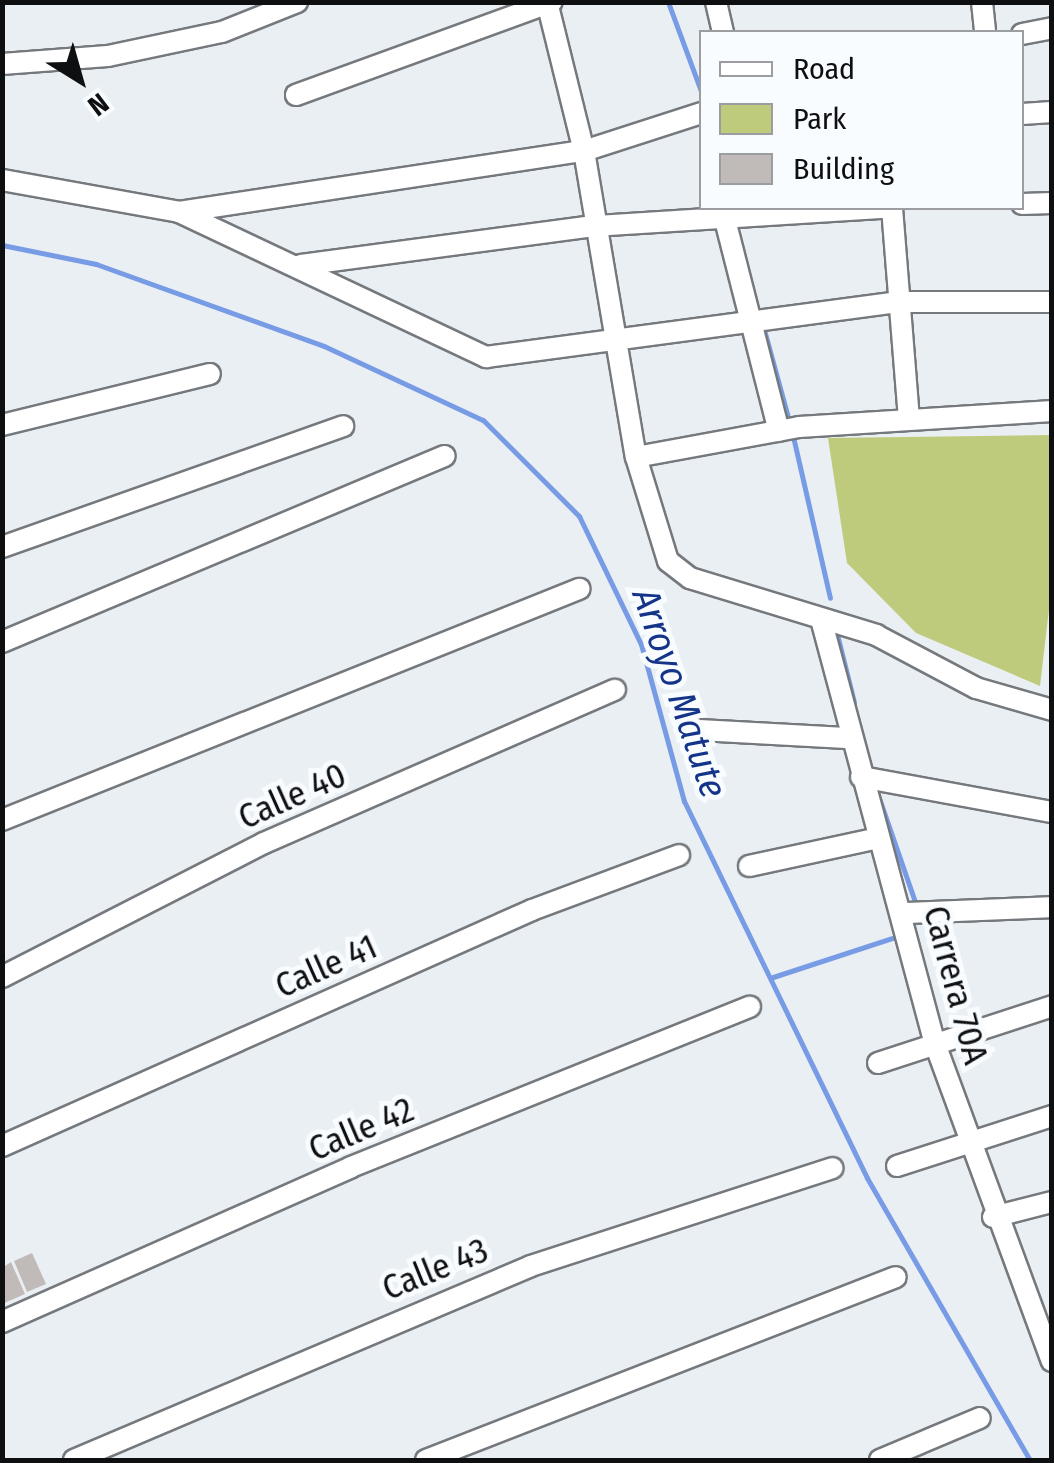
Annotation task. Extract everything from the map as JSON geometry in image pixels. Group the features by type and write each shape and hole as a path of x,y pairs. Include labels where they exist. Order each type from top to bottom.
{"street":[{"path":"2,64 222,32 296,2"},
{"path":"716,2 723,30"},
{"path":"982,2 985,30"},
{"path":"296,95 548,3 584,151 613,342 636,457 668,561 690,578 876,635 976,688 1052,710"},
{"path":"1024,34 1052,28"},
{"path":"1024,114 1052,112"},
{"path":"179,212 584,151 699,118"},
{"path":"2,180 179,212 301,265 486,357 897,302 1052,302"},
{"path":"1024,204 1052,203"},
{"path":"301,265 595,226 808,210"},
{"path":"892,210 909,420"},
{"path":"729,214 787,429"},
{"path":"2,425 210,374"},
{"path":"636,457 787,429 1052,411"},
{"path":"2,547 343,426"},
{"path":"2,642 444,456"},
{"path":"2,820 578,589"},
{"name":"Carrera 70A","path":"821,619 878,838 904,914 934,1041 993,1218 1043,1318 1052,1361"},
{"name":"Calle 40","path":"2,977 264,842 616,690"},
{"path":"700,730 850,738"},
{"path":"861,777 1052,812"},
{"path":"749,866 878,838"},
{"name":"Calle 41","path":"2,1146 532,910 679,855"},
{"path":"904,914 1052,907"},
{"path":"878,1063 934,1041 1052,1006"},
{"name":"Calle 42","path":"2,1322 351,1166 750,1008"},
{"path":"897,1166 1052,1116"},
{"name":"Calle 43","path":"74,1460 530,1266 832,1168"},
{"path":"993,1218 1052,1202"},
{"path":"426,1460 896,1276"},
{"path":"880,1460 980,1418"}],"green space":[{"path":"1051,435 1052,584 1040,686 916,633 847,563 828,438"}],"building":[{"path":"32,1253 46,1284 27,1292 14,1261"},
{"path":"11,1262 25,1294 2,1304 2,1268"}],"waterway":[{"path":"668,2 699,86"},
{"name":"Arroyo Matute","path":"2,245 96,264 324,346 483,420 579,516 641,644 684,801 867,1178 1030,1460"},
{"path":"763,326 789,421"},
{"path":"792,432 830,598"},
{"path":"836,630 854,702"},
{"path":"878,795 915,902"},
{"path":"773,977 892,938"}]}
